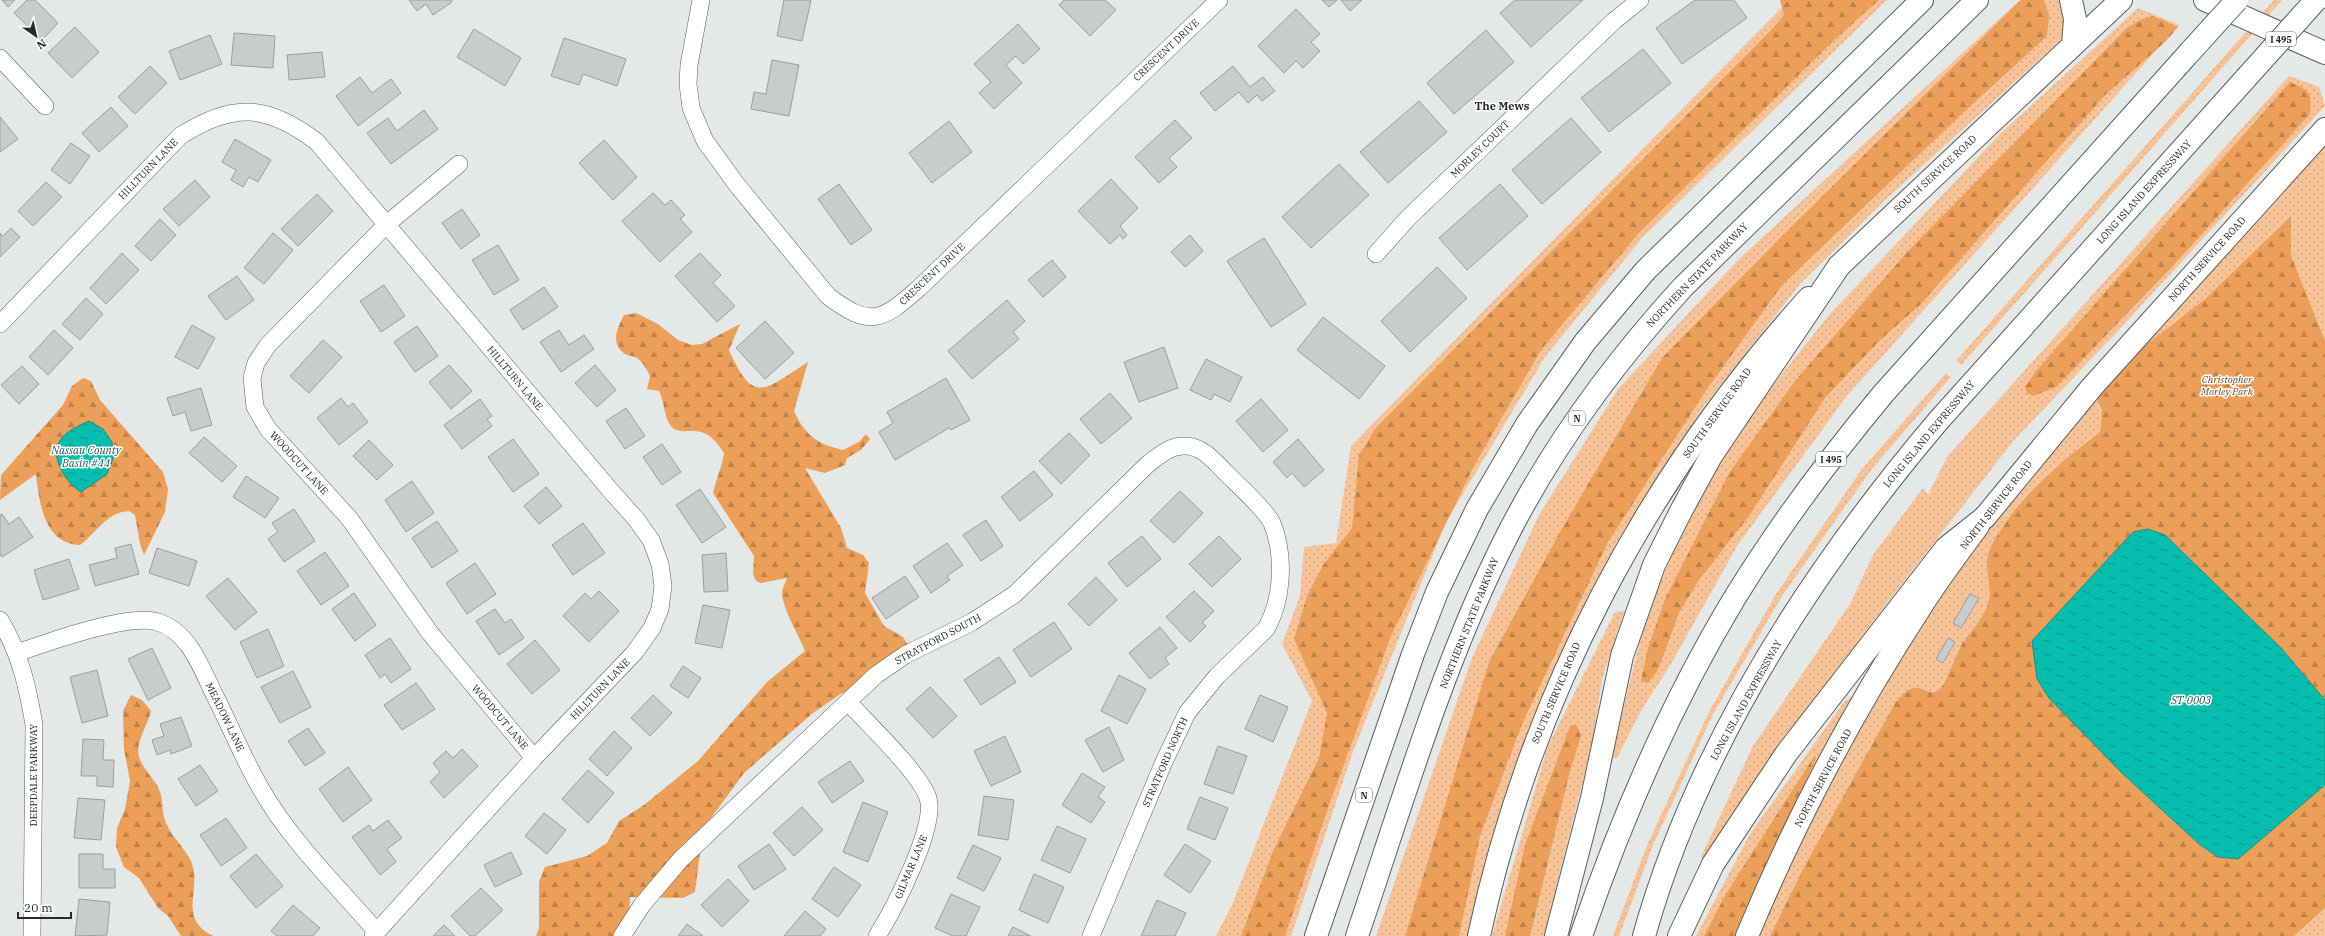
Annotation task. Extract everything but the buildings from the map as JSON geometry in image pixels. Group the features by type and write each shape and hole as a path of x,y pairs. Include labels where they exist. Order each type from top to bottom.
{"main road":[{"path":"2071,0 2075,19 2073,45"},
{"name":"SOUTH SERVICE ROAD","path":"1479,936 1507,823 1532,751 1571,656 1613,573 1660,493 1714,414 1774,338 1839,266 2121,0"},
{"path":"2205,0 2325,53"},
{"name":"I 495","path":"1581,936 1620,829 1672,712 1734,599 1773,539 1843,443 1883,394 2237,0"},
{"name":"LONG ISLAND EXPRESSWAY","path":"1644,936 1670,856 1722,740 1760,670 1821,573 1897,470 1939,420 2316,0"},
{"name":"N","path":"1316,936 1413,654 1437,592 1477,509 1527,424 1585,342 1645,271 1920,2"},
{"name":"NORTHERN STATE PARKWAY","path":"1357,936 1438,701 1473,609 1514,523 1563,438 1636,340 1683,287 1972,5"},
{"name":"NORTH SERVICE ROAD","path":"1747,936 1797,826 1866,698 1922,604 1985,517 2092,387 2325,129"},
{"path":"1556,936 1592,798 1622,656 1654,565 1681,511 1715,450 1839,266"},
{"path":"1679,936 1714,864 1786,754 1946,548 1985,517"}],"street":[{"name":"CRESCENT DRIVE","path":"701,0 688,84 691,108 705,141 737,185 828,296 846,310 857,315 872,317 886,314 899,306 919,288 1218,0"},
{"name":"MORLEY COURT","path":"1376,254 1414,213 1614,21 1640,0"},
{"path":"0,58 45,106"},
{"name":"HILLTURN LANE","path":"0,324 180,136 204,121 227,113 260,112 276,117 296,126 317,142 636,519 651,540 660,564 663,586 660,609 644,640 635,652 534,758 375,934"},
{"name":"WOODCUT LANE","path":"459,164 387,224 268,345 256,363 252,378 255,407 268,429 349,518 430,633 534,758"},
{"name":"STRATFORD NORTH","path":"1092,936 1163,764 1187,713 1217,676 1266,629 1273,613 1278,587 1281,560 1272,522 1246,493 1204,451 1186,445"},
{"name":"STRATFORD SOUTH","path":"622,936 642,905 681,859 876,675 905,655 972,622 1015,594 1148,464 1172,447 1186,445"},
{"name":"DEEPDALE PARKWAY","path":"0,620 17,653 29,697 34,725 32,936"},
{"name":"MEADOW LANE","path":"17,653 124,622 143,620 158,622 178,632 196,655 261,789 292,833 375,934"},
{"name":"GILMAR LANE","path":"848,702 908,767 921,785 928,799 929,811 923,838 890,915 876,936"}],"green space":[{"path":"1780,0 1879,0 1833,41 1638,234 1541,350 1475,464 1391,636 1328,808 1285,936 1241,936 1274,849 1319,758 1327,713 1294,639 1307,596 1323,565 1352,528 1359,455 1376,428 1774,27 1784,15"},
{"path":"1789,0 1887,0 1642,238 1545,357 1446,522 1354,749 1291,936 1216,936 1232,905 1312,701 1282,644 1300,596 1304,547 1336,543 1351,446"},
{"path":"2020,0 2063,0 2067,19 2061,40 1886,199 1800,284 1704,406 1617,542 1527,736 1471,936 1376,936 1472,658 1539,515 1618,389 1739,259"},
{"path":"2021,0 2044,0 2049,15 2047,36 1966,110 1782,285 1705,392 1608,542 1522,724 1480,836 1459,936 1405,936 1489,662 1560,532 1662,358 1783,235"},
{"path":"2274,0 2282,0 1961,365 1956,361"},
{"path":"2138,8 2179,25 1846,397 1737,546 1671,664 1642,709 1617,758 1611,757 1646,618 1695,498 1754,409 1830,314 2001,133"},
{"path":"2153,16 2178,27 2165,42 2105,95 1920,305 1879,341 1825,398 1749,516 1699,580 1679,613 1658,670 1648,683 1641,681 1648,648 1665,599 1729,473 1795,381 1908,251 2127,28 2142,19"},
{"path":"2289,76 2319,87 2325,106 2117,332 2015,439 1890,599 1793,729 1706,859 1701,857 1753,746 1850,604 1873,555 1923,488 1928,495 1947,457"},
{"path":"2290,82 2306,90 2310,96 2310,114 2172,267 2056,387 2033,396 2027,393 2025,387 2036,371"},
{"name":"Christopher Morley Park","path":"2325,131 2325,622 2092,388 2102,412 2100,432 2064,461 2031,491 2011,515 1996,537 1987,557 1989,591 1988,603 1980,619 1962,644 1943,685 1935,692 1917,688 1910,689 1895,703 1804,867 1770,936 1750,936 1794,838 1837,755 1882,673 1925,603 1989,516 2092,387"},
{"path":"2291,216 2291,256 2325,341 2325,700 2281,648 2165,535 2148,529 2121,772 2199,844 2218,857 2238,859 2325,785 2325,908 2294,936 1770,936 1804,867 1895,703 1901,696 1913,688 1932,692 1939,690 1946,680 1962,644 1984,614 1989,597 1987,557 1991,546 1999,533 2011,515 2042,481 2100,432 2102,411 2092,387 2204,300"},
{"path":"636,313 658,324 678,340 692,345 702,344 740,324 729,350 746,380 754,386 762,388 771,385 808,362 794,411 807,432 826,445 843,450 859,442 866,434 870,439 861,450 847,458 845,465 825,473 805,468 841,528 847,548 863,555 869,563 865,593 884,626 903,637 908,645 861,690 842,693 813,713 744,773 703,829 695,892 683,898 630,897 628,936 536,936 539,928 539,882 545,867 587,856 607,843 619,821 644,805 698,761 767,682 805,651 788,615 783,600 782,591 787,578 761,583 756,581 753,574 754,556 713,493 724,453 714,440 705,433 674,429 667,419 659,391 647,389 650,376 645,366 637,358 625,354 620,350 616,341 619,325 624,315"},
{"path":"1946,373 1951,377 1871,470 1782,596 1713,714 1653,845 1619,936 1613,936 1648,843 1710,710 1776,594 1862,469"},
{"path":"83,378 91,381 100,400 163,472 168,489 165,512 144,555 140,544 135,515 129,511 121,512 108,519 80,545 68,543 58,537 51,529 42,509 36,474 0,500 1,475 63,405 72,386"},
{"path":"1624,611 1602,679 1593,740 1544,936 1492,936 1548,746 1615,612"},
{"path":"1862,689 1737,936 1696,936 1750,834 1844,702"},
{"path":"131,695 142,700 151,711 140,740 138,751 139,757 160,791 164,819 191,861 194,872 193,912 196,920 202,929 213,936 181,936 168,916 158,908 139,878 124,867 116,847 117,828 125,809 130,781 124,749 123,711"},
{"path":"1576,724 1581,735 1569,775 1530,936 1505,936 1525,845 1570,726"},
{"path":"1815,755 1816,759 1734,936 1704,936 1727,892"},
{"path":"2325,876 2325,936 2263,936"}],"water":[{"name":"Nassau County Basin #44","path":"89,421 103,429 112,442 113,459 107,474 81,492 70,483 61,470 58,463 57,448 62,438 72,429"},
{"name":"ST-0003","path":"2148,529 2165,535 2281,648 2325,700 2325,785 2238,859 2218,857 2199,844 2121,772 2049,698 2037,679 2032,641 2133,532"}],"district":[{"name":"The Mews","path":"1502,106"}]}
